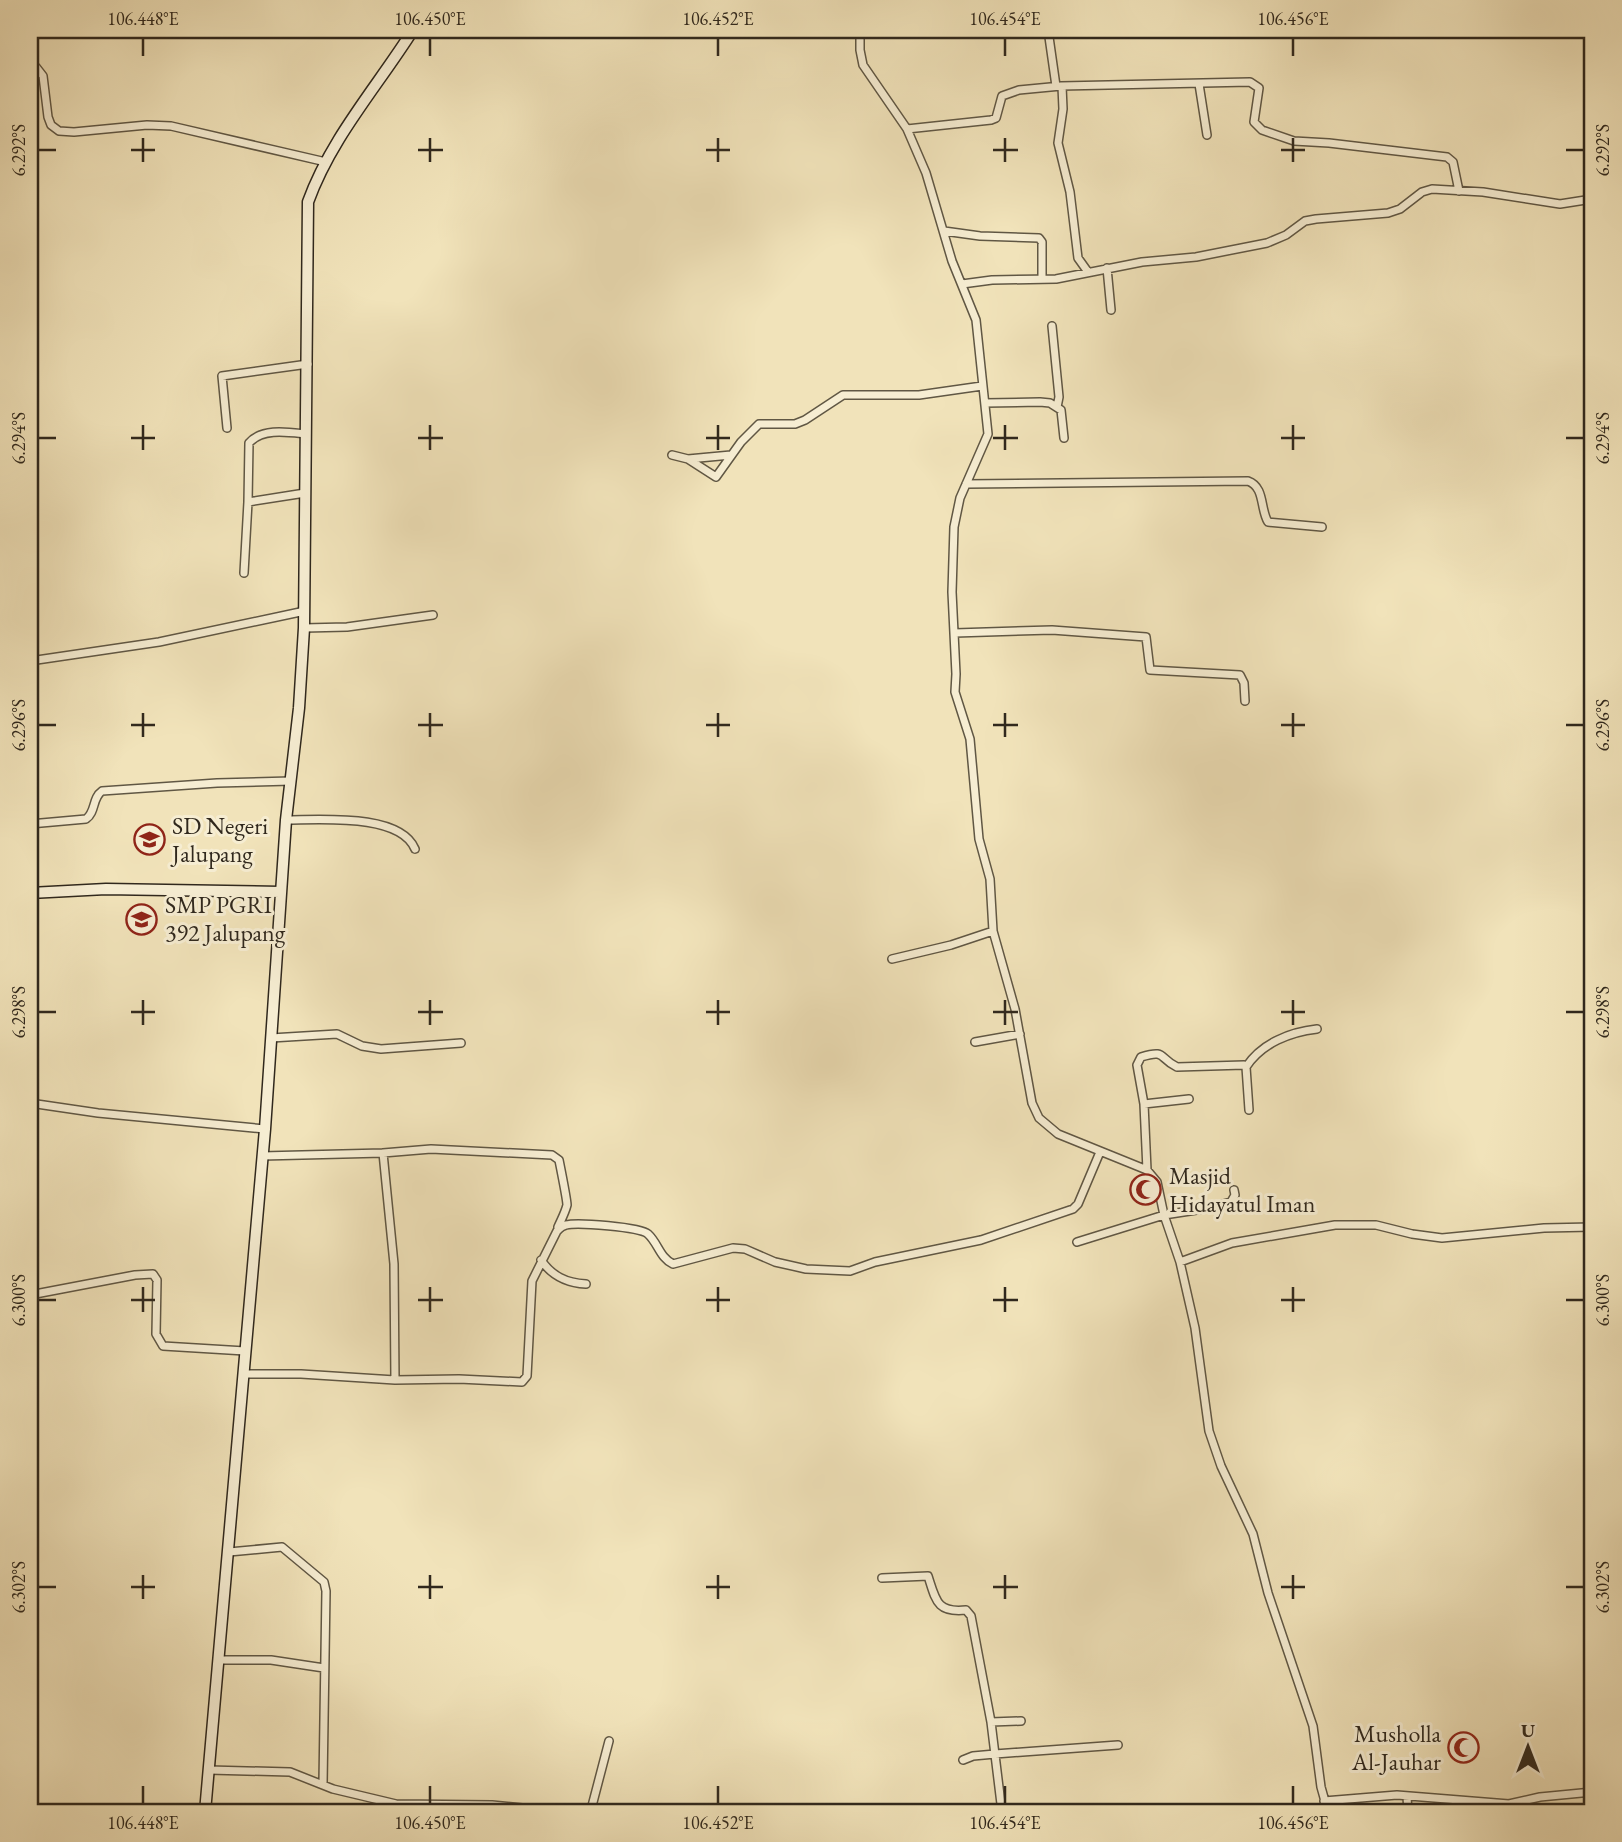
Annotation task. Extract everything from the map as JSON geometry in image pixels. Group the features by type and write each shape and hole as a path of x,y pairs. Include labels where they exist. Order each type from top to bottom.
{"street":[{"path":"205,1812 265,1129 286,820 306,611 308,202 334,146 413,30"},
{"path":"860,30 863,65 906,129 926,173 952,261 976,320 988,422 986,442 966,484 954,527 952,592 955,692 970,739 979,839 990,880 993,931 1015,1009 1030,1098 1039,1118 1058,1134 1147,1170 1157,1182 1164,1215 1180,1262 1195,1328 1209,1431 1224,1473 1254,1534 1268,1593 1313,1726 1328,1812"},
{"path":"1048,30 1063,108 1058,143 1070,192 1078,258 1088,272"},
{"path":"30,66 36,67 43,76 48,117 51,125 59,131 171,126 326,162"},
{"path":"906,129 991,120 996,118 1003,95 1019,90 1116,83 1250,82 1256,85 1259,91 1254,122 1262,130 1294,141 1447,157 1453,162 1459,191"},
{"path":"1199,84 1207,135"},
{"path":"962,284 1056,279 1107,268 1251,247 1286,234 1305,221 1388,213 1400,209 1422,192 1432,189 1483,192 1560,204 1592,199"},
{"path":"944,231 981,236 1039,238 1042,242 1042,278"},
{"path":"1107,268 1111,310"},
{"path":"1052,327 1059,397 1057,407"},
{"path":"227,429 222,376 308,364"},
{"path":"688,458 716,477 731,455 759,424 795,424 843,395 919,395 982,386"},
{"path":"985,403 1040,402 1057,407 1063,420 1064,438"},
{"path":"244,573 249,443 253,438 274,433 306,433"},
{"path":"672,455 688,458 731,455"},
{"path":"966,484 1248,481 1255,483 1259,490 1268,522 1322,527"},
{"path":"248,502 305,494"},
{"path":"30,661 159,642 306,611"},
{"path":"304,628 347,627 433,615"},
{"path":"955,633 1052,630 1146,637 1150,670 1240,675 1244,683 1245,701"},
{"path":"30,824 86,819 93,812 96,798 102,791 291,781"},
{"path":"286,820 349,821 382,825 408,836 415,849"},
{"path":"30,893 106,889 281,892"},
{"path":"892,958 951,945 993,931"},
{"path":"1249,1110 1246,1067 1258,1052 1295,1031 1317,1029"},
{"path":"271,1038 337,1034 362,1046 381,1049 461,1043"},
{"path":"975,1042 1020,1034"},
{"path":"1147,1170 1144,1104 1137,1065 1141,1057 1158,1053 1177,1067 1228,1064 1246,1067"},
{"path":"1144,1104 1189,1099"},
{"path":"30,1103 265,1129"},
{"path":"243,1374 301,1374 395,1380 519,1382 526,1379 532,1281 567,1205 559,1160 552,1155 456,1149 262,1156"},
{"path":"557,1231 562,1226 577,1224 638,1229 648,1234 667,1261 673,1264 733,1248 807,1269 850,1271 886,1259 981,1240 1073,1209 1078,1204 1100,1152"},
{"path":"383,1153 394,1264 395,1380"},
{"path":"1077,1242 1164,1215 1231,1202 1235,1195 1234,1190"},
{"path":"1180,1262 1233,1243 1335,1226 1376,1226 1442,1238 1544,1228 1592,1227"},
{"path":"541,1260 559,1278 586,1284"},
{"path":"30,1295 153,1274 157,1280 156,1334 163,1346 245,1351"},
{"path":"229,1552 282,1547 324,1582 323,1784"},
{"path":"882,1578 928,1576 938,1604 943,1609 966,1610 971,1616 991,1722 1002,1812"},
{"path":"219,1660 271,1660 324,1668"},
{"path":"991,1722 1021,1721"},
{"path":"582,1812 592,1806 609,1741"},
{"path":"963,1760 973,1756 1118,1745"},
{"path":"209,1770 290,1772 368,1798 397,1804 492,1805 562,1812"},
{"path":"1324,1801 1407,1797 1510,1804 1539,1797 1592,1792"},
{"path":"1407,1797 1408,1812"}],"place":[{"name":"SD Negeri Jalupang","path":"149,840"},
{"name":"SMP PGRI 392 Jalupang","path":"142,919"},
{"name":"Masjid Hidayatul Iman","path":"1146,1190"},
{"name":"Musholla Al-Jauhar","path":"1464,1748"}]}
